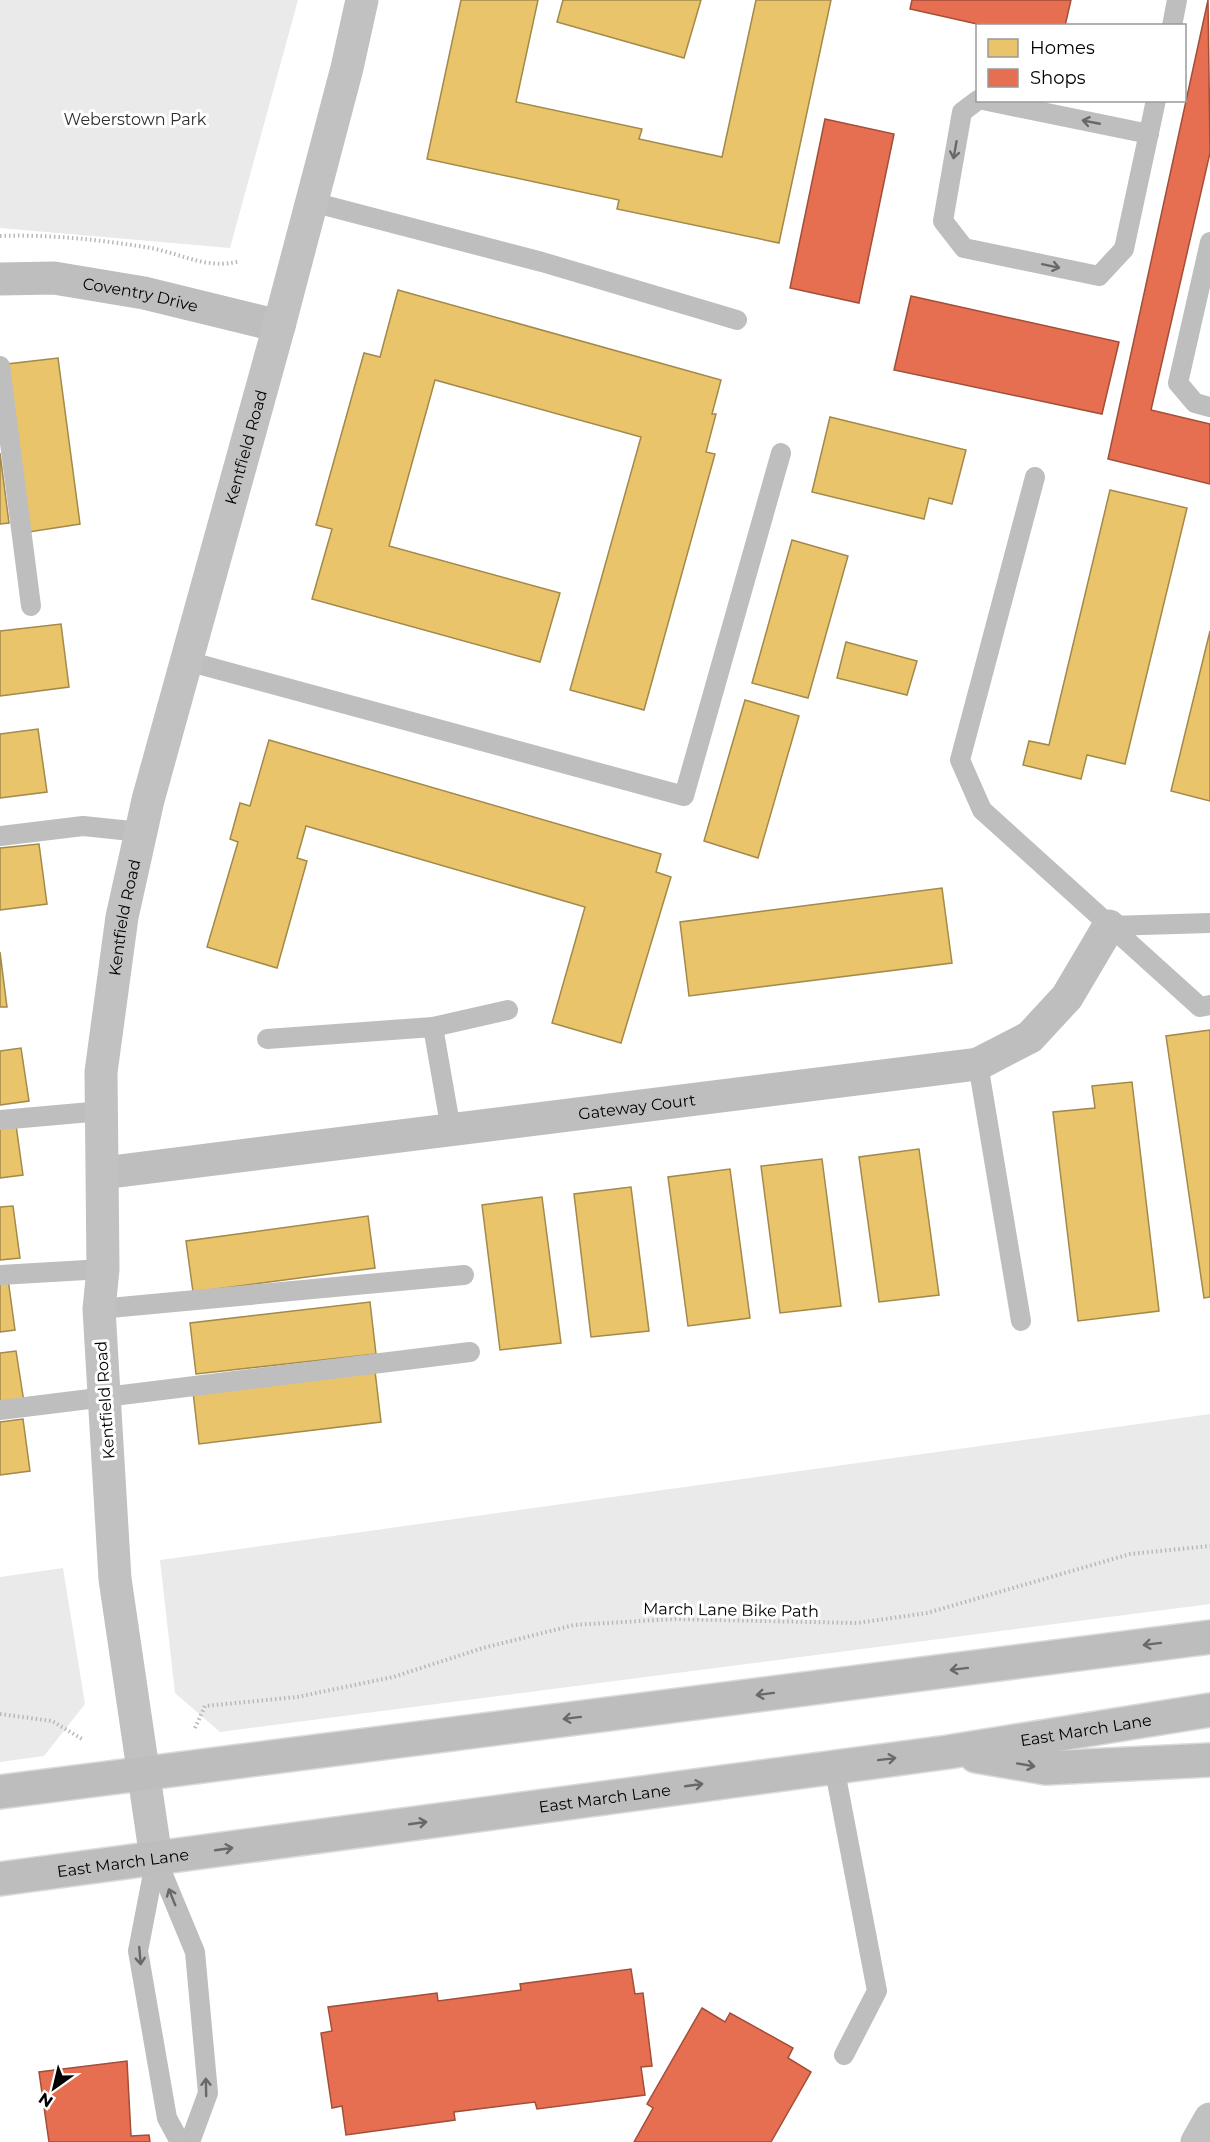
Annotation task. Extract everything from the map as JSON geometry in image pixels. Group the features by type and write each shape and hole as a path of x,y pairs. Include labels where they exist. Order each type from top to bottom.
{"main road":[{"path":"0,1792 1210,1637"},
{"name":"East March Lane","path":"0,1880 948,1752 1210,1710"},
{"path":"948,1752 1046,1768 1210,1760"}],"street":[{"name":"Kentfield Road","path":"156,1858 116,1579 99,1309 103,1269 101,1072 122,917 141,832 312,202 362,0"},
{"name":"Coventry Drive","path":"0,279 54,278 132,291 279,326"},
{"name":"Gateway Court","path":"103,1173 978,1064 1030,1037 1067,997 1109,926"},
{"path":"1197,2142 1210,2119"}],"lane":[{"path":"1172,24 1177,0"},
{"path":"976,102 962,112 943,221 964,248 1099,276 1124,249 1156,102"},
{"path":"993,102 1149,134"},
{"path":"312,202 542,262 737,320"},
{"path":"1210,242 1204,294 1178,383 1195,403 1210,407"},
{"path":"0,366 31,606"},
{"path":"187,661 277,688 684,796 782,453"},
{"path":"1035,477 960,760 982,810 1200,1007 1210,1005"},
{"path":"0,836 83,826 141,832"},
{"path":"1109,926 1210,923"},
{"path":"267,1039 433,1028 508,1010"},
{"path":"433,1028 451,1130"},
{"path":"978,1064 1021,1321"},
{"path":"0,1120 102,1111"},
{"path":"0,1275 103,1269"},
{"path":"99,1309 464,1275"},
{"path":"0,1410 470,1352"},
{"path":"834,1766 877,1991 844,2055"},
{"path":"156,1858 138,1951 167,2118 180,2142"},
{"path":"156,1858 195,1952 208,2093 190,2142"}],"path":[{"path":"0,236 108,242 154,249 204,263 226,265 240,261"},
{"name":"March Lane Bike Path","path":"195,1728 205,1706 297,1696 393,1677 483,1648 574,1625 674,1619 857,1623 927,1613 1130,1554 1210,1546"},
{"path":"0,1714 52,1721 82,1739"}],"green space":[{"name":"Weberstown Park","path":"0,0 298,0 230,248 0,228"},
{"path":"1210,1414 1210,1604 220,1732 175,1693 160,1560"},
{"path":"63,1568 85,1704 44,1756 0,1762 0,1577"}],"building: Homes":[{"path":"461,0 538,0 516,102 642,129 639,139 722,157 756,0 831,0 779,243 617,209 619,200 427,159"},
{"path":"563,0 701,0 684,58 557,22"},
{"path":"398,290 721,380 712,414 716,414 706,452 715,454 644,710 570,690 641,437 435,380 389,546 560,593 540,662 312,599 332,529 316,525 364,353 380,357"},
{"path":"58,358 80,524 29,532 7,364"},
{"path":"830,417 966,450 952,504 929,498 924,519 812,492"},
{"path":"0,453 9,523 0,524"},
{"path":"1110,490 1187,508 1125,764 1087,755 1081,779 1023,765 1029,741 1049,745"},
{"path":"792,540 848,556 808,698 752,683"},
{"path":"61,624 69,687 0,696 0,631"},
{"path":"1210,631 1210,801 1171,791"},
{"path":"846,642 917,661 907,695 837,678"},
{"path":"745,700 799,716 758,858 704,841"},
{"path":"38,729 47,792 0,798 0,734"},
{"path":"269,740 661,854 656,872 671,877 621,1043 552,1023 585,907 306,826 297,858 307,861 277,968 207,947 238,842 230,839 240,803 250,806"},
{"path":"39,844 47,904 0,910 0,848"},
{"path":"942,888 952,963 689,996 680,922"},
{"path":"0,952 7,1007 0,1007"},
{"path":"1210,1030 1210,1297 1204,1298 1166,1036"},
{"path":"21,1048 29,1101 0,1105 0,1051"},
{"path":"1132,1082 1159,1311 1078,1321 1053,1112 1095,1108 1092,1086"},
{"path":"16,1125 23,1175 0,1178 0,1127"},
{"path":"919,1149 939,1295 879,1302 859,1157"},
{"path":"822,1159 841,1306 780,1313 761,1166"},
{"path":"730,1169 750,1318 688,1326 668,1177"},
{"path":"631,1187 649,1331 591,1337 574,1194"},
{"path":"542,1197 561,1343 500,1350 482,1205"},
{"path":"13,1206 20,1258 0,1260 0,1207"},
{"path":"368,1216 375,1268 193,1292 186,1241"},
{"path":"8,1279 15,1330 0,1332 0,1280"},
{"path":"370,1302 376,1354 196,1374 190,1323"},
{"path":"16,1351 24,1402 0,1405 0,1353"},
{"path":"375,1371 381,1422 199,1444 193,1392"},
{"path":"23,1419 30,1471 0,1475 0,1422"}],"building: Shops":[{"path":"912,0 1071,0 1065,24 977,24 910,9"},
{"path":"1208,0 1210,153 1151,410 1210,424 1210,484 1108,459"},
{"path":"825,119 894,134 859,303 790,288"},
{"path":"911,296 1119,342 1102,414 894,370"},
{"path":"631,1969 635,1994 643,1993 652,2066 641,2067 645,2095 537,2109 535,2102 454,2112 455,2120 346,2135 342,2106 332,2108 321,2033 332,2031 328,2007 437,1993 438,2001 521,1990 520,1984"},
{"path":"702,2008 725,2022 730,2013 793,2048 788,2058 811,2072 771,2142 634,2142 653,2108 647,2104"},
{"path":"127,2061 131,2136 149,2135 150,2142 49,2142 39,2072"}]}
